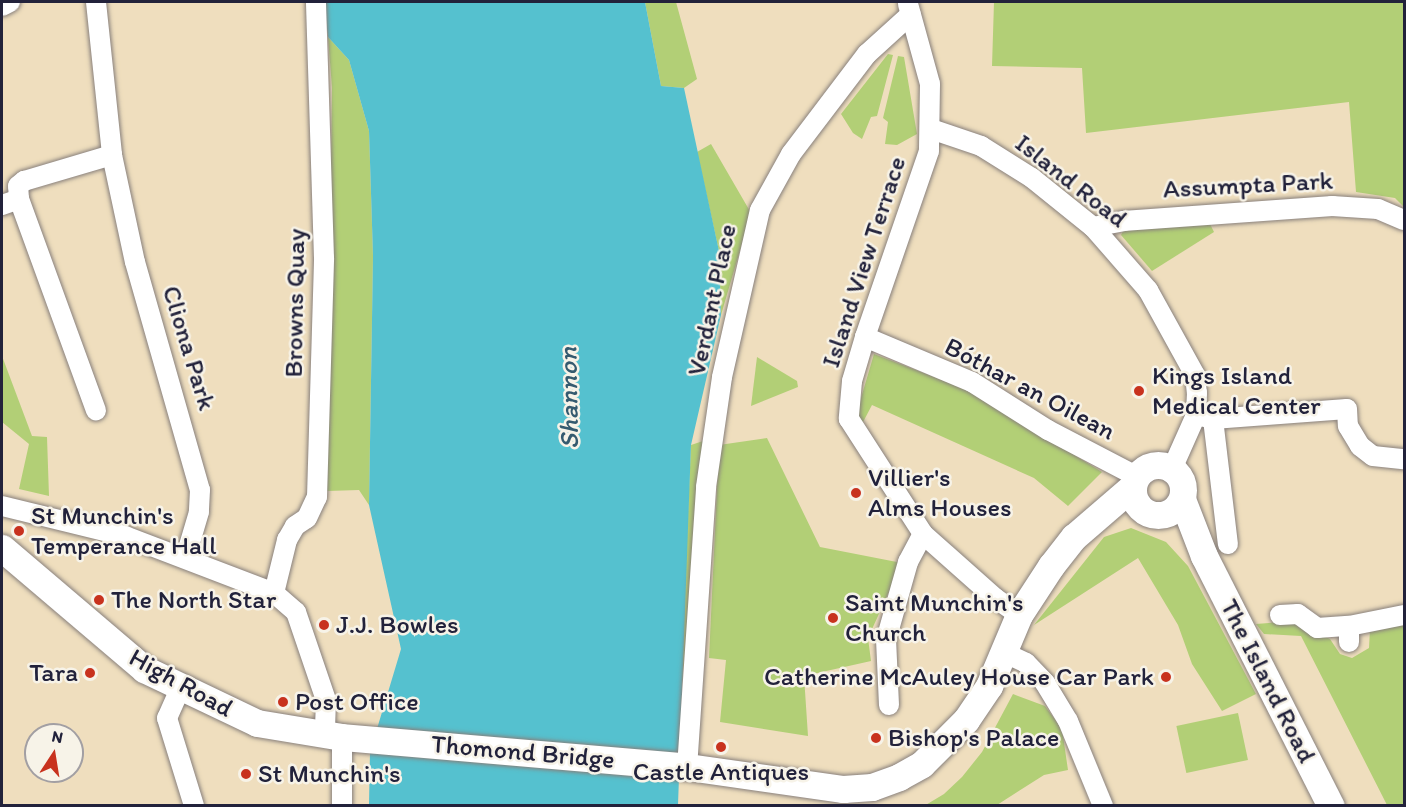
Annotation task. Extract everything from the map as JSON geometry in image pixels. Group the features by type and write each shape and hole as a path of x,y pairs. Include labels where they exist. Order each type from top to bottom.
{"main road":[{"path":"1143,497 1149,466 1172,469 1182,483 1182,499 1216,550"},
{"path":"1143,497 1173,511 1182,499"},
{"path":"1143,497 1216,550"},
{"name":"Thomond Bridge","path":"342,736 684,767 843,789 872,787 922,764 943,745 966,720 1005,653 1019,615 1051,566 1098,515 1143,497"},
{"name":"High Road","path":"2,548 144,669 180,689 257,723 342,736"},
{"name":"The Island Road","path":"1216,550 1331,806"}],"street":[{"path":"2,6 10,2"},
{"name":"Cliona Park","path":"96,2 112,155 135,262 200,490 199,512 186,556"},
{"name":"Browns Quay","path":"274,593 287,540 295,526 307,518 317,497 324,258 316,2"},
{"name":"Verdant Place","path":"909,8 930,84 931,129"},
{"name":"Verdant Place","path":"684,767 701,540 715,422 734,319 760,210 791,154 867,54 909,8"},
{"name":"Island Road","path":"931,129 981,146 1032,178 1093,227 1148,290 1195,375 1204,417 1172,469"},
{"name":"Island View Terrace","path":"931,129 919,188 865,337 852,381 849,419 922,534 995,598 1019,615"},
{"path":"96,410 10,202 18,186 24,181 112,155"},
{"name":"Assumpta Park","path":"1093,227 1123,220 1332,206 1378,208 1404,220"},
{"name":"Bóthar an Oilean","path":"865,337 972,382 1048,430 1143,497"},
{"path":"1216,550 1204,417 1347,409 1348,426 1360,446 1373,456 1404,459"},
{"path":"2,506 125,536 186,556 274,593 296,612 326,700 342,736 342,806"},
{"path":"889,705 886,640 908,562 922,534"},
{"path":"1280,615 1298,614 1317,628 1349,634 1404,615"},
{"path":"1005,653 1026,663 1046,683 1068,721 1102,806"},
{"path":"180,689 167,718 194,806"}],"green space":[{"path":"645,2 676,2 697,79 684,88 661,86"},
{"path":"994,2 1404,2 1404,207 1395,198 1356,192 1349,102 1086,133 1082,68 992,66"},
{"path":"328,37 349,60 369,131 373,256 369,505 359,490 327,491 332,88"},
{"path":"888,54 893,55 877,116 871,117 862,139 853,133 841,114"},
{"path":"898,56 904,57 917,134 897,145 885,144 888,122 883,118"},
{"path":"711,144 751,213 721,315 719,251 697,152"},
{"path":"1209,222 1214,232 1152,271 1121,235 1123,231"},
{"path":"874,354 968,390 1102,472 1068,506 1034,478 872,405 862,424 856,415"},
{"path":"2,356 32,436 47,437 49,496 19,489 29,444 2,422"},
{"path":"757,357 797,381 798,387 751,406"},
{"path":"767,438 820,547 902,563 868,638 871,661 804,676 808,736 720,722 726,660 709,658 719,445"},
{"path":"706,440 679,715 691,445"},
{"path":"1131,528 1166,542 1188,566 1256,694 1222,711 1192,664 1178,625 1138,558 1034,625 1104,537"},
{"path":"1291,621 1330,639 1340,654 1352,658 1369,648 1370,629 1404,623 1404,805 1387,805 1301,636 1264,634 1256,624"},
{"path":"1013,694 1045,706 1062,729 1068,770 1044,775 997,805 924,806 944,794 962,777 982,752"},
{"path":"1238,713 1248,760 1186,773 1176,726"}],"water":[{"name":"Shannon","path":"324,2 645,2 661,86 684,88 719,251 721,315 691,445 678,805 369,805 370,752 401,649 369,505 373,256 369,131 349,60 328,37"}],"place":[{"name":"Kings Island Medical Center","path":"1139,391"},
{"name":"Villier's Alms Houses","path":"856,493"},
{"name":"St Munchin's Temperance Hall","path":"19,531"},
{"name":"The North Star","path":"99,600"},
{"name":"Saint Munchin's Church","path":"833,618"},
{"name":"J.J. Bowles","path":"324,625"},
{"name":"Tara","path":"90,673"},
{"name":"Catherine McAuley House Car Park","path":"1166,677"},
{"name":"Post Office","path":"283,702"},
{"name":"Bishop's Palace","path":"876,738"},
{"name":"Castle Antiques","path":"721,747"},
{"name":"St Munchin's","path":"246,774"}]}
